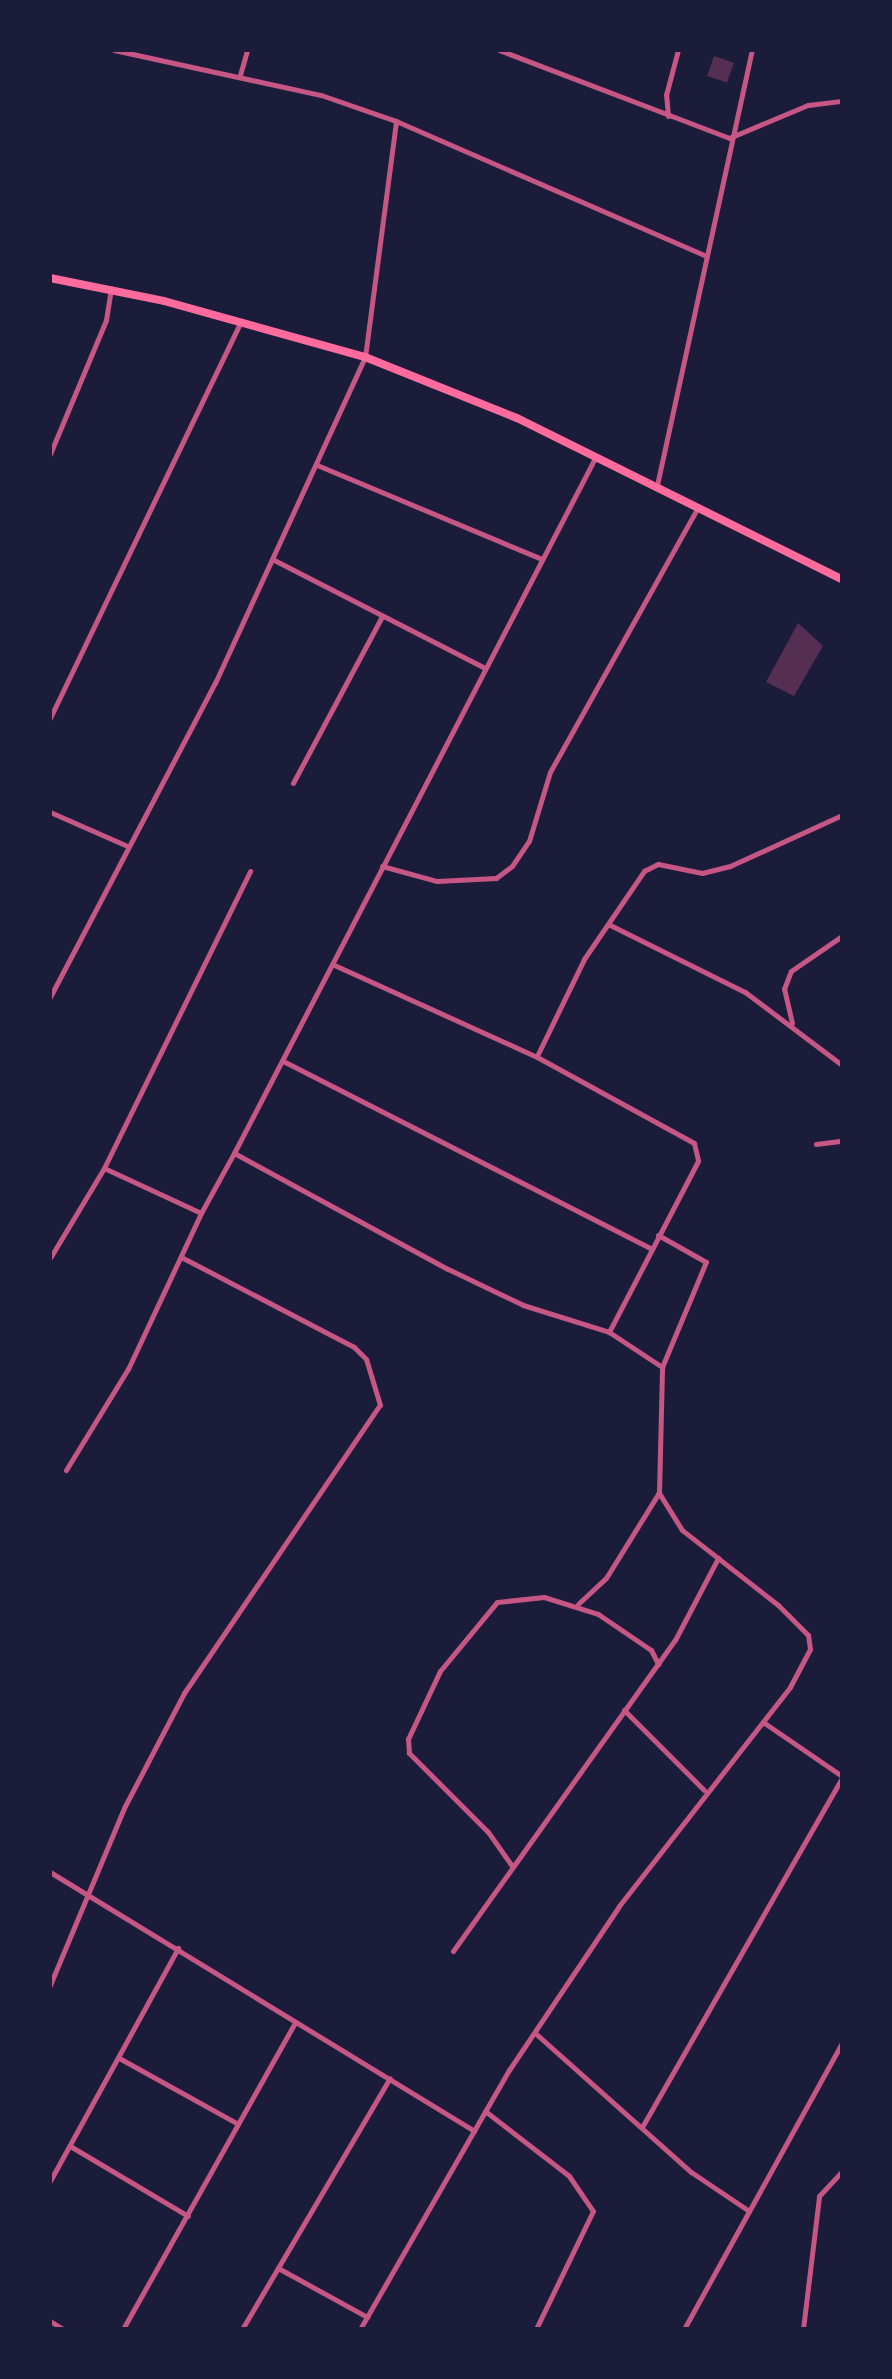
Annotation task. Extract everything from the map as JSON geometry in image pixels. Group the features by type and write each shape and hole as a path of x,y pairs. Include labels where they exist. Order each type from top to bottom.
{"highway":[{"path":"50,278 111,288 241,320 365,356 657,484 842,579"}],"street":[{"path":"114,50 240,75 396,121 706,256"},
{"path":"240,75 247,50"},
{"path":"499,50 729,138 808,105 842,100"},
{"path":"668,116 666,96 678,50"},
{"path":"657,484 729,138 752,50"},
{"path":"50,997 273,560 365,356 396,121"},
{"path":"50,454 106,320 111,288"},
{"path":"50,718 241,320"},
{"path":"66,1470 128,1369 201,1213 596,456"},
{"path":"317,465 542,559"},
{"path":"382,866 437,880 496,878 512,866 529,842 550,772 699,505"},
{"path":"273,560 484,668"},
{"path":"293,783 382,616"},
{"path":"50,812 125,845"},
{"path":"537,1057 584,960 644,872 658,864 702,873 730,866 842,815"},
{"path":"50,1258 104,1168 250,871"},
{"path":"610,925 745,992 842,1065"},
{"path":"792,1025 784,989 790,971 842,936"},
{"path":"332,964 537,1057 694,1143 698,1161 609,1332"},
{"path":"282,1061 650,1248"},
{"path":"816,1144 842,1140"},
{"path":"234,1153 522,1305 609,1332 662,1367"},
{"path":"104,1168 201,1213"},
{"path":"578,1604 606,1578 659,1494 662,1367 706,1262 658,1236"},
{"path":"50,1985 92,1895 124,1806 184,1694 380,1405 366,1359 354,1347 180,1256"},
{"path":"360,2329 535,2032 704,1790 803,1668 808,1635 682,1530 659,1494"},
{"path":"454,1951 658,1664 718,1558"},
{"path":"512,1866 488,1832 418,1767 408,1739 440,1671 497,1602 544,1597 578,1604 651,1650 658,1664"},
{"path":"624,1710 704,1790"},
{"path":"642,2127 842,1777 763,1722"},
{"path":"50,1872 474,2131"},
{"path":"50,2182 178,1948"},
{"path":"122,2329 295,2022"},
{"path":"535,2032 691,2172 749,2211"},
{"path":"684,2329 842,2044"},
{"path":"118,2058 238,2124"},
{"path":"242,2329 390,2078"},
{"path":"485,2111 570,2176 592,2211 536,2329"},
{"path":"70,2146 188,2216"},
{"path":"803,2329 819,2196 842,2172"},
{"path":"278,2268 367,2317"},
{"path":"50,2321 63,2329"}],"building":[{"path":"714,56 734,63 727,83 707,76"},
{"path":"798,623 823,646 794,696 766,682"}]}
